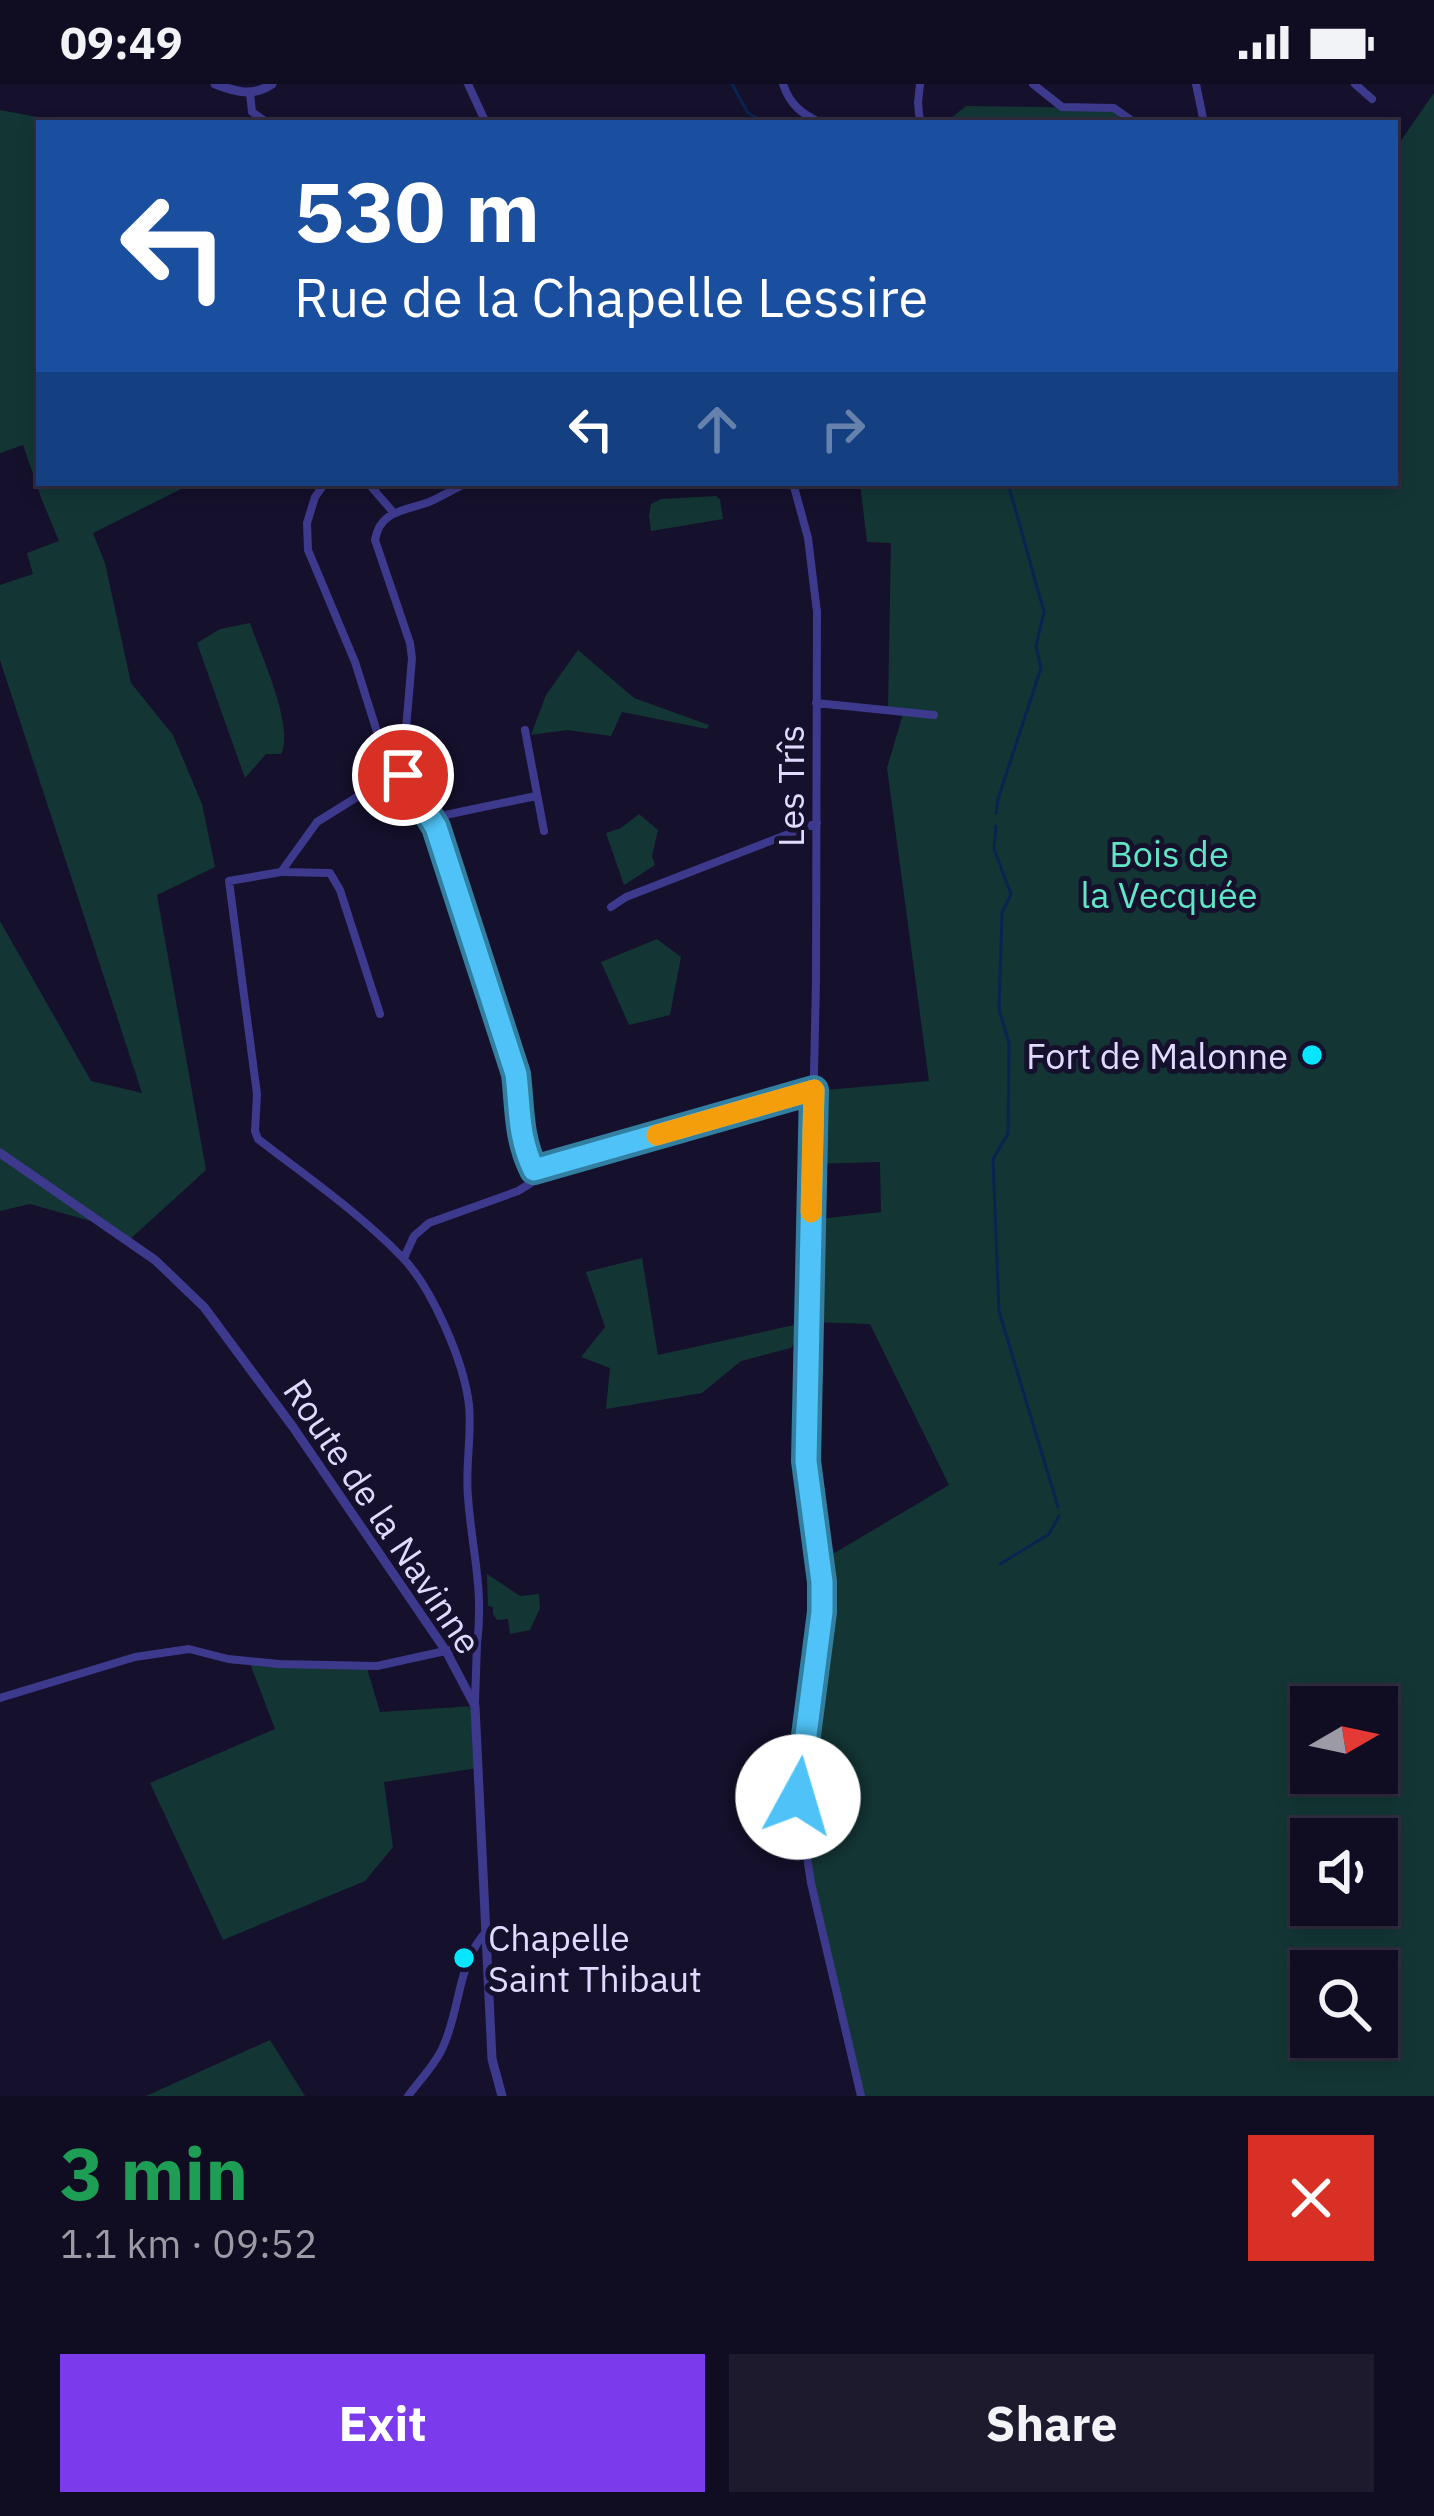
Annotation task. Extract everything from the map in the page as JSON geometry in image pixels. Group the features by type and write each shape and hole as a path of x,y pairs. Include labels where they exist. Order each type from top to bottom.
{"street":[{"path":"215,84 250,93 272,84"},
{"path":"468,84 485,120"},
{"path":"783,84 802,114 815,120"},
{"path":"920,84 920,120"},
{"path":"1033,84 1062,107 1114,107 1131,120"},
{"path":"1196,84 1203,120"},
{"path":"1355,84 1372,99"},
{"path":"250,93 252,112 264,120"},
{"path":"323,486 307,523 308,550 355,662 384,754 431,818 516,1074 517,1114 534,1170 531,1183 518,1191 429,1222 414,1236 404,1258"},
{"path":"371,486 393,512"},
{"path":"281,872 316,822 403,765 412,658 375,540 377,530 393,512 460,486"},
{"name":"Les Trîs","path":"794,486 808,538 817,612 806,1461 822,1582 798,1797 811,1882 861,2096"},
{"path":"816,703 934,715"},
{"path":"524,730 544,831"},
{"path":"431,818 536,796"},
{"path":"610,907 817,823"},
{"path":"380,1014 340,890 330,873 281,872 229,880 257,1094 258,1138 404,1258 457,1356 469,1408 467,1492 480,1593 475,1706"},
{"path":"534,1170 814,1090"},
{"name":"Route de la Navinne","path":"0,1153 155,1260 204,1306 446,1652 475,1706 492,2059 502,2096"},
{"path":"0,1699 135,1657 189,1649 279,1664 377,1666 477,1644"},
{"path":"409,2096 442,2048 460,1985 485,1933"}],"green space":[{"name":"Bois de la Vecquée","path":"1434,93 1434,2096 861,2096 811,1883 798,1797 820,1639 821,1561 949,1485 870,1324 809,1322 791,1348 741,1361 702,1393 606,1409 610,1368 581,1357 605,1327 586,1272 642,1258 658,1355 808,1322 811,1220 881,1212 880,1162 812,1164 814,1091 929,1081 887,768 903,714 888,708 891,543 867,542 860,486 1398,486 1398,145"},
{"path":"966,106 1114,108 1132,120 949,120"},
{"path":"0,110 53,120 36,120 36,483 23,445 0,453"},
{"path":"37,486 187,486 93,533 105,563 131,683 173,735 202,804 215,867 157,895 206,1170 128,1241 94,1222 30,1204 0,1211 0,921 91,1081 142,1093 0,660 0,585 33,574 27,553 59,541"},
{"path":"716,496 723,519 651,531 651,504 661,499"},
{"path":"250,623 280,709 284,742 281,754 266,754 245,778 197,643 220,629"},
{"path":"578,650 634,698 709,725 707,729 622,712 611,736 567,730 531,735 546,695"},
{"path":"639,814 658,830 652,856 655,865 624,885 606,833"},
{"path":"657,939 681,957 670,1015 629,1025 601,962"},
{"path":"487,1574 520,1596 539,1594 540,1608 530,1630 510,1634 508,1619 497,1620 493,1607 488,1606"},
{"path":"249,1661 366,1665 380,1712 475,1706 478,1768 384,1782 393,1847 365,1881 223,1940 150,1783 275,1729"},
{"path":"270,2040 305,2096 146,2096"}],"waterway":[{"path":"732,84 748,113 761,120"},
{"path":"996,813 1041,668 1036,646 1044,612 1009,486"},
{"path":"996,826 994,849 1011,894 1002,913 999,1009 1009,1043 1008,1134 993,1159 999,1311 1058,1507"},
{"path":"1000,1564 1049,1534 1059,1516"}],"slow traffic":[{"path":"657,1135 814,1090 811,1212"}],"place":[{"name":"Fort de Malonne","path":"1312,1055"},
{"name":"Chapelle Saint Thibaut","path":"464,1958"}],"route":[{"path":"403,775 436,827 516,1074 517,1114 534,1170 814,1090 806,1461 822,1612 798,1797"}]}
